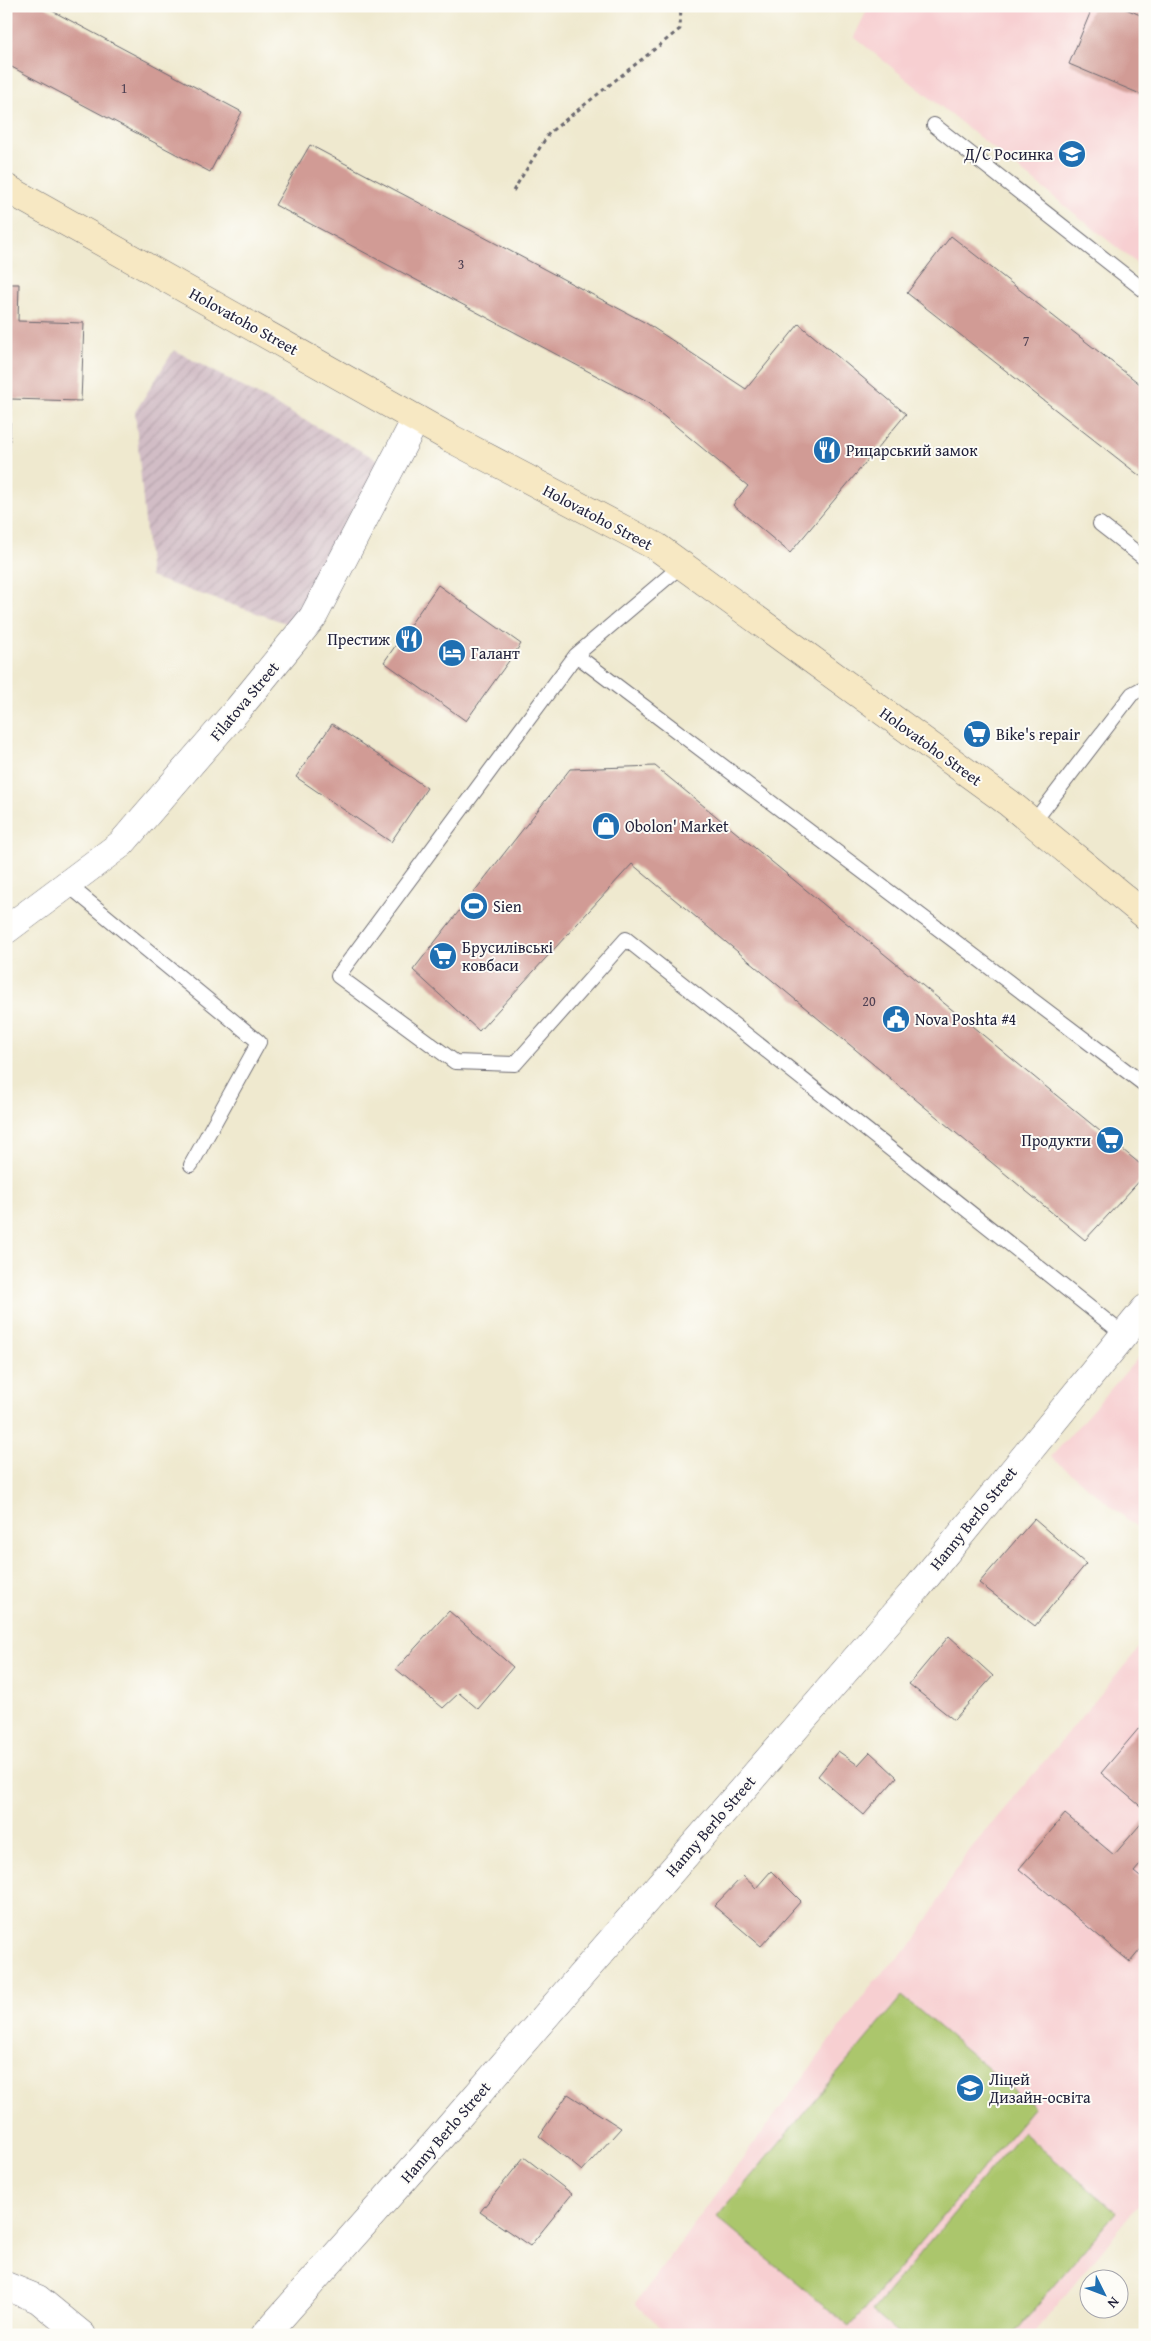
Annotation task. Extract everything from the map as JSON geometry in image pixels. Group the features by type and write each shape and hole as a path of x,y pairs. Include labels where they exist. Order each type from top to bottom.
{"main road":[{"name":"Holovatoho Street","path":"6,188 416,419 657,547 1009,803 1145,915"}],"street":[{"name":"Filatova Street","path":"6,930 121,844 238,709 312,617 416,419"},
{"name":"Hanny Berlo Street","path":"266,2335 439,2139 918,1586 1145,1309"},
{"path":"6,2286 38,2299 82,2335"}],"lane":[{"path":"934,125 1145,291"},
{"path":"1100,524 1145,559"},
{"path":"682,565 576,655 338,976 455,1062 515,1064 626,939 1123,1334"},
{"path":"576,655 1145,1085"},
{"path":"1033,823 1132,694 1145,687"},
{"path":"67,884 259,1042 191,1165"}],"path":[{"path":"513,191 549,133 680,29 681,6"}],"shaded area":[{"name":"Д/С Росинка","path":"869,6 1145,6 1145,270 854,37"},
{"path":"174,350 384,463 295,626 150,577 135,412"},
{"path":"1145,1350 1145,1534 1051,1457"},
{"name":"Ліцей Дизайн-освіта","path":"1145,1641 1145,2197 1087,2268 1078,2268 1078,2280 1033,2335 668,2335 635,2304 876,1979 915,1941 963,1858"}],"green space":[{"path":"902,1996 1034,2107 850,2327 717,2217"},
{"path":"1022,2132 1116,2212 1012,2335 900,2335 872,2311"}],"building":[{"path":"6,6 43,6 242,112 210,172 6,64"},
{"path":"1093,6 1119,6 1145,17 1145,96 1069,64"},
{"path":"310,145 646,323 746,389 799,324 906,414 790,553 733,505 748,486 648,403 275,205"},
{"path":"951,236 1145,388 1145,480 907,293"},
{"path":"6,284 19,284 18,321 84,323 81,401 11,399 8,514"},
{"name":"Галант","path":"438,585 521,644 466,721 384,662"},
{"path":"332,724 427,788 391,842 296,777"},
{"path":"655,766 1145,1168 1145,1175 1085,1240 632,864 479,1031 413,970 570,769"},
{"path":"1034,1519 1086,1564 1035,1626 979,1583"},
{"path":"449,1611 513,1667 478,1709 459,1693 443,1708 396,1669"},
{"path":"949,1636 993,1676 954,1720 909,1684"},
{"path":"1145,1721 1145,1810 1101,1773"},
{"path":"838,1751 858,1765 870,1752 897,1777 864,1815 818,1776"},
{"path":"1065,1814 1114,1855 1145,1819 1145,1859 1134,1872 1145,1881 1145,1944 1130,1962 1019,1869"},
{"path":"771,1871 801,1901 761,1946 714,1906 743,1876 756,1888"},
{"path":"568,2094 621,2128 582,2171 539,2136"},
{"path":"524,2157 572,2194 530,2246 480,2212"}],"place":[{"name":"Д/С Росинка","path":"1072,154"},
{"name":"Рицарський замок","path":"827,450"},
{"name":"Престиж","path":"409,639"},
{"name":"Галант","path":"452,653"},
{"name":"Bike's repair","path":"977,734"},
{"name":"Obolon' Market","path":"606,826"},
{"name":"Sien","path":"474,906"},
{"name":"Брусилівські ковбаси","path":"443,956"},
{"name":"Nova Poshta #4","path":"896,1019"},
{"name":"Продукти","path":"1110,1140"},
{"name":"Ліцей Дизайн-освіта","path":"970,2088"}]}
